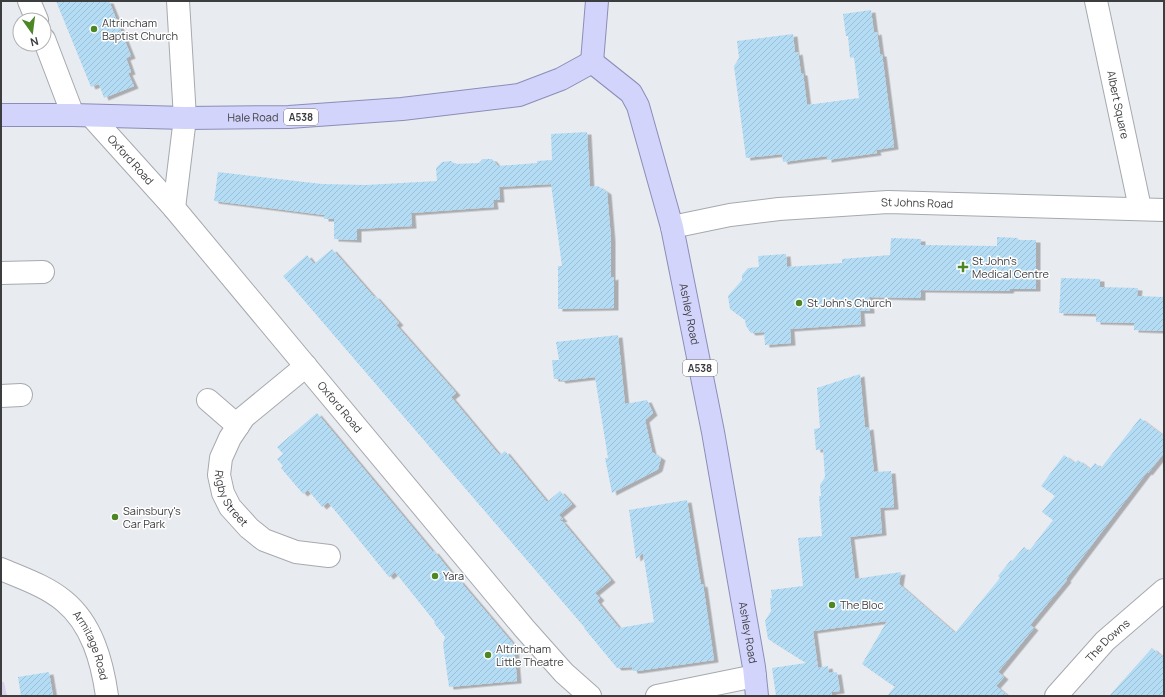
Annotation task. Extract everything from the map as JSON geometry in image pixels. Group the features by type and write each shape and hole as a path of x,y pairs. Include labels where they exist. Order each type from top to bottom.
{"main road":[{"path":"592,62 597,1"},
{"name":"Hale Road","path":"1,115 82,115 184,118 289,117 402,109 519,95 561,79 592,62"},
{"name":"Ashley Road","path":"592,62 630,93 638,106 672,227 711,424 756,686"}],"street":[{"path":"29,1 33,12"},
{"path":"174,208 184,118 178,1"},
{"name":"Albert Square","path":"1096,1 1140,208"},
{"path":"50,52 82,115"},
{"name":"Oxford Road","path":"82,115 174,208 524,628 564,673 590,696"},
{"name":"St Johns Road","path":"672,227 730,215 779,209 888,202 1140,208 1164,210"},
{"path":"1,273 43,272"},
{"name":"Rigby Street","path":"306,366 244,417 230,438 221,458 218,475 223,493 230,507 249,528 264,540 296,552 329,556"},
{"path":"208,400 238,426"},
{"name":"Armitage Road","path":"1,570 46,589 64,601 81,619 96,647 107,696"},
{"name":"The Downs","path":"1056,696 1105,641 1164,590"},
{"path":"657,696 756,686"}],"shaded area":[{"path":"1,682 4,682 7,696 1,696"}],"building":[{"name":"Altrincham Baptist Church","path":"56,1 109,1 131,56 126,58 131,72 128,73 134,86 104,98 99,84 91,87"},
{"path":"871,10 874,33 877,32 880,54 882,54 894,147 876,150 877,153 827,160 827,156 783,162 782,154 746,158 734,66 739,58 737,41 793,34 795,53 798,52 801,73 803,73 807,105 859,98 854,57 850,58 848,36 846,36 843,14"},
{"path":"587,132 590,187 598,186 607,192 611,239 611,278 614,277 614,308 558,309 558,266 562,266 551,184 499,187 500,200 493,200 494,207 411,213 412,226 357,229 357,240 334,239 334,219 324,219 324,215 214,201 218,172 322,184 366,185 437,181 436,168 442,162 451,161 455,164 479,163 483,159 492,159 498,166 537,163 537,161 552,160 551,134"},
{"path":"997,237 1018,238 1018,240 1036,240 1036,289 1010,289 1009,291 921,290 921,298 869,297 870,311 860,311 861,324 790,329 791,343 765,345 764,332 751,333 746,326 745,320 730,309 728,296 742,280 742,275 748,268 759,267 758,256 786,254 787,267 842,263 842,259 890,255 891,238 921,239 921,245 997,246"},
{"path":"332,249 399,323 396,325 456,393 451,397 495,450 500,455 505,451 547,502 560,491 572,504 559,515 563,519 559,521 562,521 611,580 595,593 600,598 597,601 619,628 654,622 643,553 636,559 629,510 687,500 701,585 703,584 714,660 637,671 633,671 632,667 617,668 585,628 283,276 307,255 314,264"},
{"path":"1061,278 1100,279 1100,287 1138,288 1137,296 1164,297 1164,331 1134,330 1134,323 1096,322 1096,314 1059,313"},
{"path":"618,335 625,404 647,400 653,413 645,420 652,452 661,458 658,469 612,493 605,458 608,458 595,377 561,381 560,379 554,379 552,360 559,360 556,342"},
{"path":"860,374 865,428 869,427 874,472 891,471 894,507 880,508 882,533 850,537 855,579 901,572 899,584 955,633 1000,578 998,576 1011,560 1012,561 1024,547 1029,551 1053,520 1042,512 1055,496 1041,486 1064,455 1075,463 1078,460 1090,469 1095,463 1101,468 1140,418 1164,436 1164,453 1148,473 1147,472 1066,579 1067,580 1030,625 1034,628 998,672 1004,677 996,686 1008,696 887,696 896,685 892,685 862,664 887,621 813,631 818,668 828,666 829,673 837,672 840,691 832,692 832,696 776,696 772,668 806,663 768,639 765,621 771,611 771,590 803,586 798,538 822,536 819,496 821,496 820,485 825,477 823,449 816,450 814,429 820,428 817,388"},
{"path":"317,413 433,552 434,551 514,645 517,681 449,687 443,644 445,637 434,623 435,622 395,572 389,577 328,502 322,507 308,490 303,494 281,468 283,466 277,459 283,454 277,447"},
{"path":"1152,648 1164,658 1164,696 1109,696"},
{"path":"49,672 53,696 21,696 18,677"}],"place":[{"name":"Altrincham Baptist Church","path":"94,29"},
{"name":"St John's Medical Centre","path":"963,267"},
{"name":"St John's Church","path":"799,303"},
{"name":"Sainsbury's Car Park","path":"115,517"},
{"name":"Yara","path":"435,576"},
{"name":"The Bloc","path":"832,605"},
{"name":"Altrincham Little Theatre","path":"488,655"}]}
